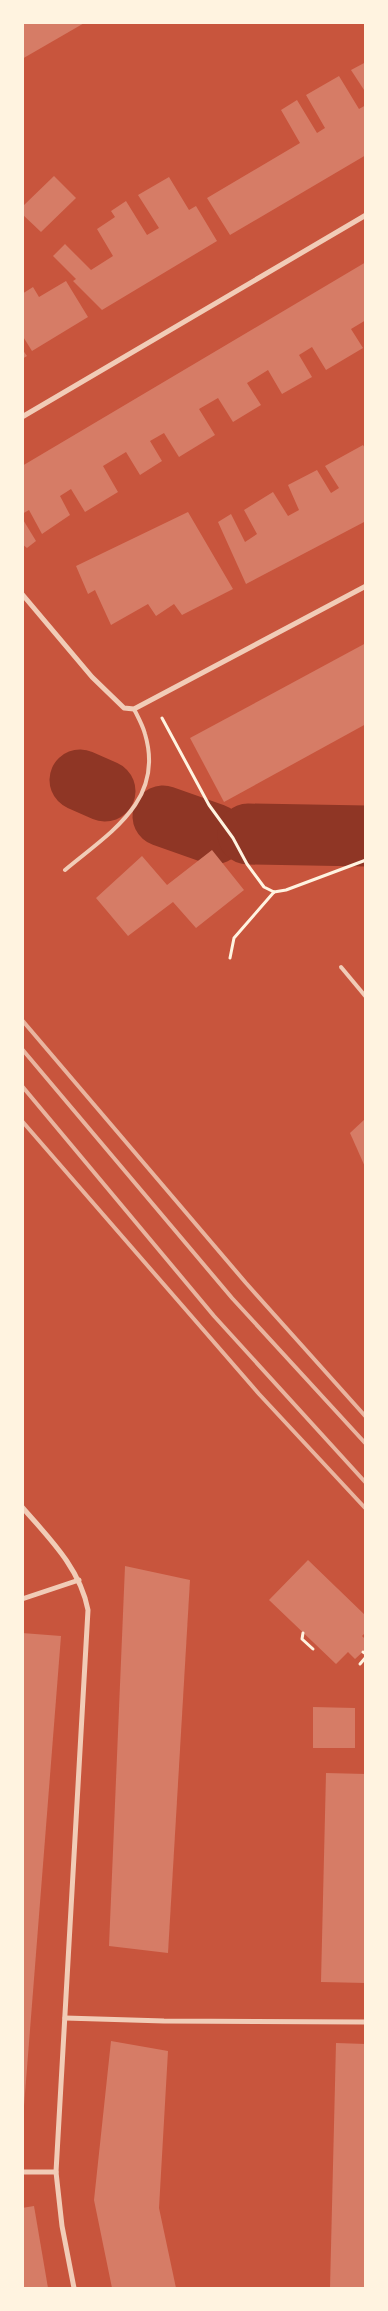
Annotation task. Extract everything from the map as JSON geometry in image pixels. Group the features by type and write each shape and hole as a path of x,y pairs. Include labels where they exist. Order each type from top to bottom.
{"street":[{"path":"22,417 366,215"},
{"path":"22,594 92,677 124,708 134,710 366,586"},
{"path":"22,1507 54,1545 79,1580 88,1610 56,2172 62,2226 74,2288"},
{"path":"22,1599 79,1580"},
{"path":"65,2018 366,2022"},
{"path":"22,2172 56,2172"}],"lane":[{"path":"65,870 129,816 144,790 149,767 147,742 134,710"},
{"path":"341,967 366,997"}],"path":[{"path":"164,721 208,805 264,887 274,892 286,890 366,860"},
{"path":"230,958 234,938 274,892"},
{"path":"303,1633 302,1639 313,1650"},
{"path":"360,1664 365,1654"}],"building":[{"path":"22,22 86,22 22,59"},
{"path":"366,62 366,93 351,70"},
{"path":"339,76 359,109 366,105 366,155 230,235 207,198 300,143 281,110 297,100 317,133 325,128 306,95"},
{"path":"54,176 76,198 41,232 22,214 22,207"},
{"path":"169,177 189,210 196,206 217,241 102,310 73,281 76,279 53,256 65,244 91,270 113,256 97,229 115,217 111,211 126,201 147,235 159,228 138,195"},
{"path":"366,262 366,320 351,329 363,348 326,370 312,347 299,355 312,377 282,394 268,370 247,383 261,405 233,422 218,398 199,409 215,435 179,457 164,433 150,441 162,461 140,475 126,452 103,466 118,492 85,512 71,489 60,496 70,515 42,534 29,510 22,514 22,466"},
{"path":"66,281 88,317 32,351 22,335 22,294 33,287 39,297"},
{"path":"22,349 27,356 22,359"},
{"path":"363,445 366,450 366,521 246,584 218,522 231,514 245,542 257,534 244,510 273,492 288,516 299,510 288,485 317,470 331,493 339,488 325,466"},
{"path":"188,512 233,589 182,615 174,604 156,616 148,604 111,625 95,590 88,594 76,566"},
{"path":"22,518 36,541 27,548 22,544"},
{"path":"366,643 366,724 224,802 190,738"},
{"path":"212,850 244,890 196,928 173,902 128,936 96,898 142,856 167,885"},
{"path":"366,1118 366,1169 350,1133"},
{"path":"308,1560 366,1616 366,1632 362,1636 366,1640 366,1649 355,1659 348,1652 336,1664 269,1600"},
{"path":"125,1566 190,1580 168,1953 109,1946"},
{"path":"22,1633 61,1636 24,2106 22,2105"},
{"path":"313,1707 355,1708 355,1748 313,1748"},
{"path":"326,1773 366,1774 366,1983 321,1982"},
{"path":"111,2041 168,2051 159,2208 176,2288 112,2288 94,2200"},
{"path":"336,2043 366,2044 366,2288 330,2288"},
{"path":"34,2206 48,2288 22,2288 22,2208"}],"waterway":[{"path":"80,780 105,791"},
{"path":"163,816 214,834"},
{"path":"248,834 366,836"}],"railway":[{"path":"22,1020 246,1283 366,1417"},
{"path":"22,1049 232,1298 366,1444"},
{"path":"22,1086 214,1316 366,1483"},
{"path":"22,1121 259,1394 366,1509"}]}
